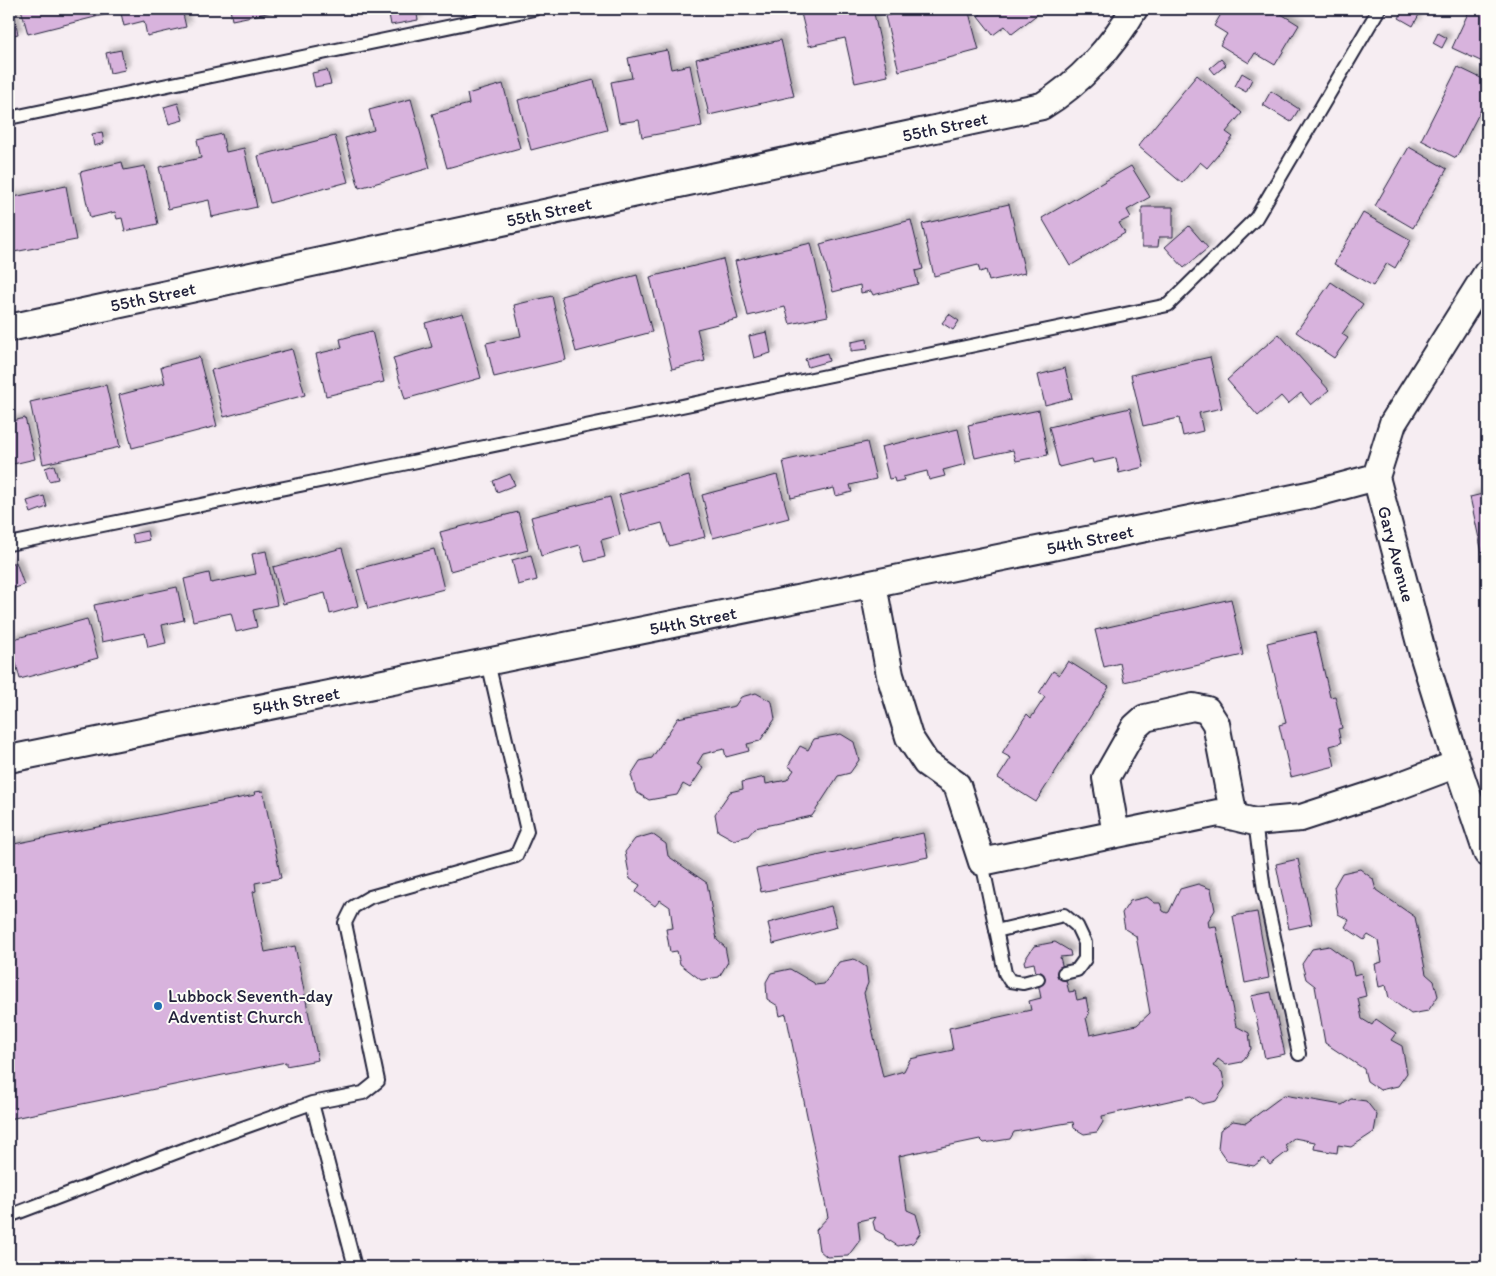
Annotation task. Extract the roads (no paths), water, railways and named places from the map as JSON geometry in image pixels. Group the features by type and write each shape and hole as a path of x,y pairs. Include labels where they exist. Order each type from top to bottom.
{"street":[{"name":"55th Street","path":"9,328 1042,106 1061,94 1080,77 1123,28 1134,9"},
{"path":"1376,477 1392,423 1487,273"},
{"name":"54th Street","path":"9,759 873,585 1313,494 1376,477"},
{"name":"Gary Avenue","path":"1376,477 1422,651 1456,764 1482,824 1487,853"},
{"path":"873,585 890,675 908,737 926,763 957,785 982,862 1218,813 1244,820 1301,818 1396,788 1456,764"},
{"path":"1116,834 1106,778 1135,727 1145,718 1193,707 1207,710 1216,724 1244,820"}],"lane":[{"path":"9,118 534,9"},
{"path":"9,544 1168,305 1256,218 1380,9"},
{"path":"9,1216 312,1103 363,1093 378,1081 345,923 353,907 370,897 516,856 527,831 488,662"},
{"path":"1244,820 1264,890 1299,1054"},
{"path":"982,862 1005,973 1010,981 1023,983 1038,979"},
{"path":"996,931 1064,915 1077,926 1085,943 1085,959 1076,970 1064,974"},
{"path":"312,1103 355,1267"}],"place":[{"name":"Lubbock Seventh-day Adventist Church","path":"158,1006"}]}
